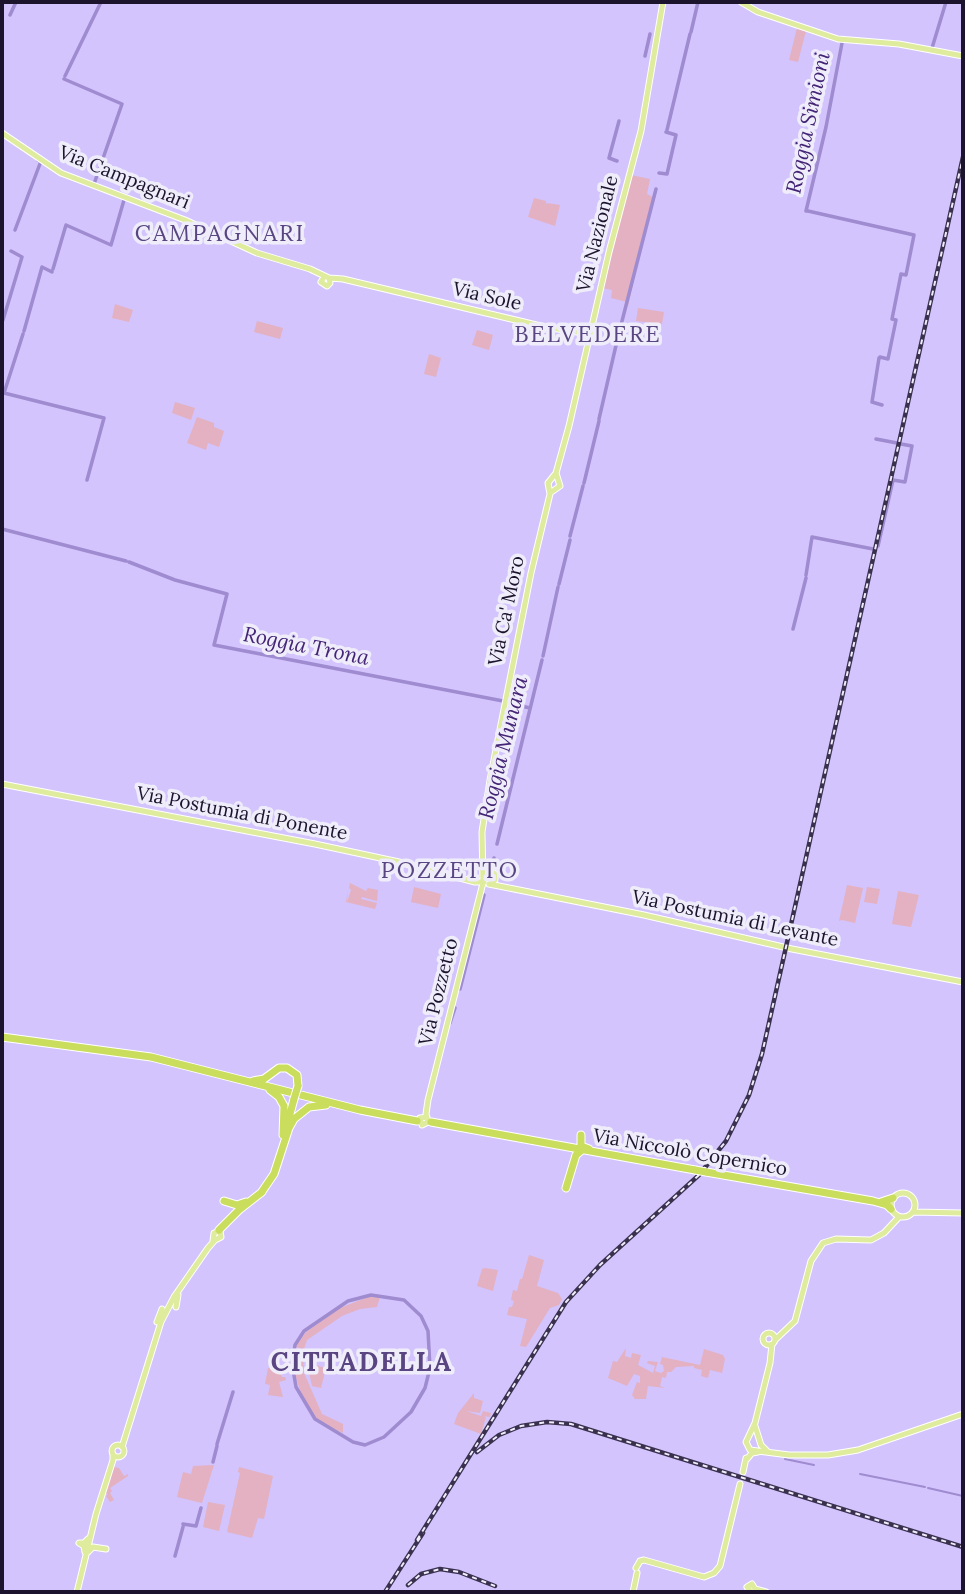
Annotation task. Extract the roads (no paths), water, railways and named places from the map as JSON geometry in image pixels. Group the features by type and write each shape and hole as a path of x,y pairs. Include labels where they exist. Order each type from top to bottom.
{"highway":[{"path":"2,1037 142,1056 360,1111 424,1120"},
{"path":"209,1071 258,1080 282,1068 296,1073 298,1086 276,1170"},
{"path":"282,1068 274,1075 277,1085 319,1100"},
{"path":"228,1076 268,1089 281,1100 284,1128 276,1170"},
{"path":"220,1232 269,1184 289,1128 297,1115 317,1105 344,1107 379,1118 424,1120"},
{"name":"Via Niccolò Copernico","path":"424,1120 873,1201 887,1202 893,1198"},
{"path":"571,1148 578,1146 581,1135 582,1147 603,1154"},
{"path":"553,1145 573,1151 574,1160"},
{"path":"566,1188 574,1160 578,1152 583,1150"},
{"path":"220,1232 235,1209 227,1203 243,1203 269,1188"},
{"name":"Via Niccolò Copernico","path":"873,1201 887,1205 892,1210"}],"main road":[{"name":"Via Nazionale","path":"555,476 588,333 641,131 663,2"},
{"path":"741,2 756,11 838,38 900,44 963,56"},
{"name":"Via Campagnari","path":"2,133 61,173 185,220 257,253 317,273 326,280 337,279 384,290"},
{"name":"Via Sole","path":"384,290 545,327 588,333"},
{"name":"Via Ca' Moro","path":"498,735 531,571 551,490 548,481 555,476 560,484 559,488 551,490"},
{"name":"Via Pozzetto","path":"424,1120 485,882 483,825 498,735"},
{"name":"Via Postumia di Ponente","path":"2,784 400,862 485,882"},
{"name":"Via Postumia di Levante","path":"485,882 724,932 792,949 963,982"},
{"path":"771,1453 752,1449 746,1443 755,1423 771,1363 771,1341 791,1327 798,1315 811,1261 823,1243 836,1239 871,1240 884,1233 899,1217 907,1217 914,1209 914,1199 908,1194 898,1194 893,1198 892,1223"},
{"path":"914,1209 963,1213"},
{"path":"892,1210 899,1217"},
{"path":"144,1376 156,1333 174,1297 220,1232"},
{"path":"144,1376 163,1307 220,1232"},
{"path":"176,1307 178,1296 208,1248"},
{"path":"152,1317 157,1323"},
{"path":"116,1455 123,1453 120,1446 162,1324 168,1317"},
{"path":"746,1461 754,1452 811,1456 844,1453 963,1414"},
{"path":"755,1423 759,1440 764,1449 771,1453"},
{"path":"748,1437 759,1440"},
{"path":"743,1472 752,1449 759,1440"},
{"path":"116,1455 112,1449 120,1446"},
{"path":"85,1558 85,1548 79,1543 86,1541 91,1532 116,1455"},
{"path":"634,1592 640,1565 704,1577 709,1577 716,1571 720,1566 740,1484"},
{"path":"77,1592 85,1558 91,1548 102,1548 92,1541 91,1532"},
{"path":"752,1592 766,1592"}],"waterway":[{"path":"10,15 16,2"},
{"path":"65,76 101,2"},
{"name":"Roggia Munara","path":"691,32 698,2"},
{"name":"Roggia Simioni","path":"932,48 946,2"},
{"path":"645,56 650,34"},
{"name":"Roggia Munara","path":"667,130 690,34"},
{"name":"Roggia Simioni","path":"806,211 842,43"},
{"path":"64,79 122,104 94,184"},
{"path":"617,161 609,158 619,121"},
{"name":"Roggia Munara","path":"659,173 667,174 676,135 666,132"},
{"path":"15,230 41,161 38,160"},
{"name":"Roggia Munara","path":"621,325 656,189"},
{"path":"53,269 66,225 111,245 124,200"},
{"name":"Roggia Simioni","path":"808,211 914,235 906,275 901,274 888,359 880,357"},
{"path":"3,320 22,257 11,251"},
{"path":"24,331 42,267 52,272"},
{"name":"Roggia Munara","path":"599,419 620,328"},
{"path":"23,334 4,393 104,418 87,480"},
{"name":"Roggia Simioni","path":"879,358 872,402 882,405"},
{"name":"Roggia Munara","path":"584,483 599,421"},
{"name":"Roggia Simioni","path":"876,439 897,443"},
{"name":"Roggia Simioni","path":"878,546 893,480 905,482 912,446 901,444"},
{"name":"Roggia Munara","path":"570,536 583,486"},
{"name":"Roggia Trona","path":"2,529 126,561"},
{"name":"Roggia Simioni","path":"806,575 812,537 873,549"},
{"name":"Roggia Munara","path":"559,584 570,540"},
{"name":"Roggia Trona","path":"129,562 175,580 227,594 214,645 503,701"},
{"name":"Roggia Simioni","path":"793,629 806,578"},
{"name":"Roggia Munara","path":"543,656 558,587"},
{"name":"Roggia Munara","path":"497,844 542,660"},
{"name":"Roggia Trona","path":"508,703 530,708"},
{"name":"Roggia Munara","path":"492,865 494,858"},
{"name":"Roggia Munara","path":"488,880 489,874"},
{"name":"Roggia Munara","path":"460,989 484,895"},
{"name":"Roggia Munara","path":"450,1023 455,1008"},
{"path":"371,1295 404,1300 421,1316 428,1331 430,1368 425,1388 411,1412 384,1437 365,1445 353,1442 315,1419 296,1387 292,1364 295,1345 304,1331 348,1301 371,1295"},
{"name":"Roggia Munara","path":"217,1444 233,1392"},
{"name":"Roggia Munara","path":"213,1462 217,1446"},
{"path":"785,1459 814,1465"},
{"path":"860,1474 925,1487"},
{"path":"928,1488 963,1496"},
{"name":"Roggia Munara","path":"183,1524 196,1526 201,1508"},
{"name":"Roggia Munara","path":"175,1556 183,1527"}],"railway":[{"path":"417,1540 566,1302 600,1265 699,1175 726,1141 749,1095 762,1054 963,157"},
{"path":"477,1452 499,1435 521,1426 547,1422 571,1424 963,1547"},
{"path":"385,1592 423,1533"},
{"path":"408,1585 421,1574 440,1569 459,1572 495,1586"}],"district":[{"name":"CAMPAGNARI","path":"220,234"},
{"name":"BELVEDERE","path":"588,335"},
{"name":"POZZETTO","path":"450,871"},
{"name":"CITTADELLA","path":"362,1364"}]}
